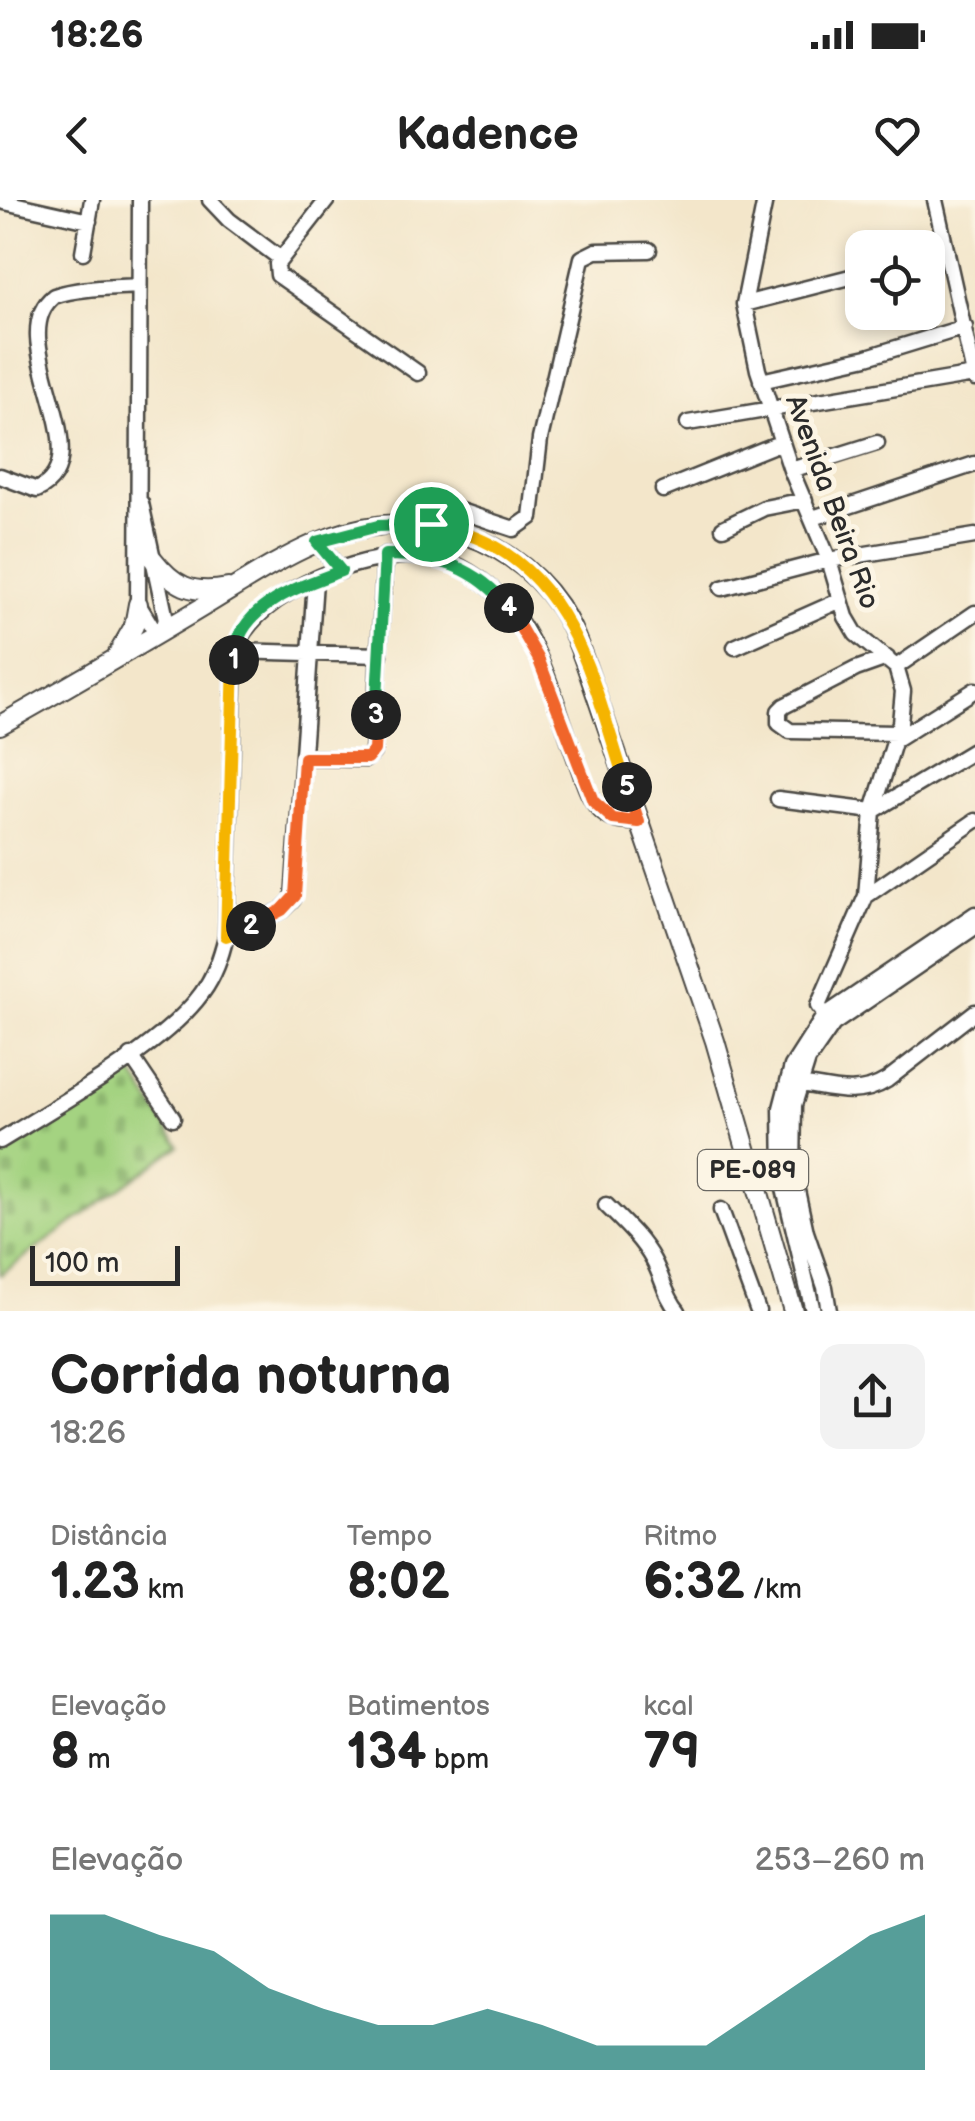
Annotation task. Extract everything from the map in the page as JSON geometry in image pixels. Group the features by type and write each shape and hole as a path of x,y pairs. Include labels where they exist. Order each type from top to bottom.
{"main road":[{"name":"PE-089","path":"0,725 233,587 317,542 378,526 431,524 501,550 533,576 561,609 587,668 715,1041 791,1305"},
{"path":"152,558 169,579 188,590 208,592 233,587"},
{"path":"115,660 134,626 138,604"},
{"path":"791,1305 816,1297"}],"street":[{"path":"83,252 92,200"},
{"path":"140,200 138,604 152,628 162,632 166,619 140,503"},
{"path":"210,200 279,262"},
{"path":"327,200 279,262 279,276 418,373"},
{"name":"Avenida Beira Rio","path":"765,200 744,304 761,381 791,470 830,560 856,634 892,662"},
{"path":"688,423 974,377 935,200"},
{"path":"0,201 88,221"},
{"path":"431,524 457,510 506,528 518,528 528,521 534,510 540,440 582,258 596,250 648,250"},
{"path":"744,304 845,278"},
{"path":"23,320 38,305 61,294 140,286"},
{"path":"761,381 882,354 966,327"},
{"path":"0,476 30,489 44,486 52,474 53,450 43,428"},
{"path":"662,490 782,442"},
{"path":"791,470 877,443"},
{"path":"813,518 975,464"},
{"path":"723,528 764,508 804,500"},
{"path":"722,588 830,560 975,536"},
{"path":"317,542 341,571"},
{"path":"0,1141 131,1056 172,1024 200,997 216,970 226,936 235,651 241,634 266,606 289,591 385,555 418,555 466,569 504,601 538,658 593,801 613,819 639,822"},
{"path":"304,758 366,759 374,750 385,555"},
{"path":"226,936 282,910 296,892 316,580"},
{"path":"735,648 841,600"},
{"path":"975,613 892,662 856,669 784,706 779,712 779,724 790,731 895,737 975,690"},
{"path":"235,651 380,655"},
{"path":"828,1020 818,1005 866,896 873,812 902,715 903,691 892,662"},
{"path":"778,799 873,812 975,750"},
{"path":"866,896 975,821"},
{"path":"829,1311 816,1297 782,1180 781,1108 792,1066 804,1058 828,1020 974,920"},
{"path":"802,1084 856,1092 873,1088 975,1012"},
{"path":"131,1056 172,1118"},
{"path":"804,1058 792,1126 794,1172 816,1297"},
{"path":"606,1205 642,1242 678,1311"},
{"path":"721,1210 758,1311"}],"green space":[{"path":"131,1071 179,1146 0,1275 0,1148"}],"route":[{"path":"431,524 501,550 533,576 561,609 587,668 639,822 613,819 593,801 538,658 526,632 504,601 455,564 418,555 385,555 373,752 366,759 304,758 295,896 282,910 226,936 238,640 257,614 276,598 341,571 317,542 378,526 431,524"}]}
